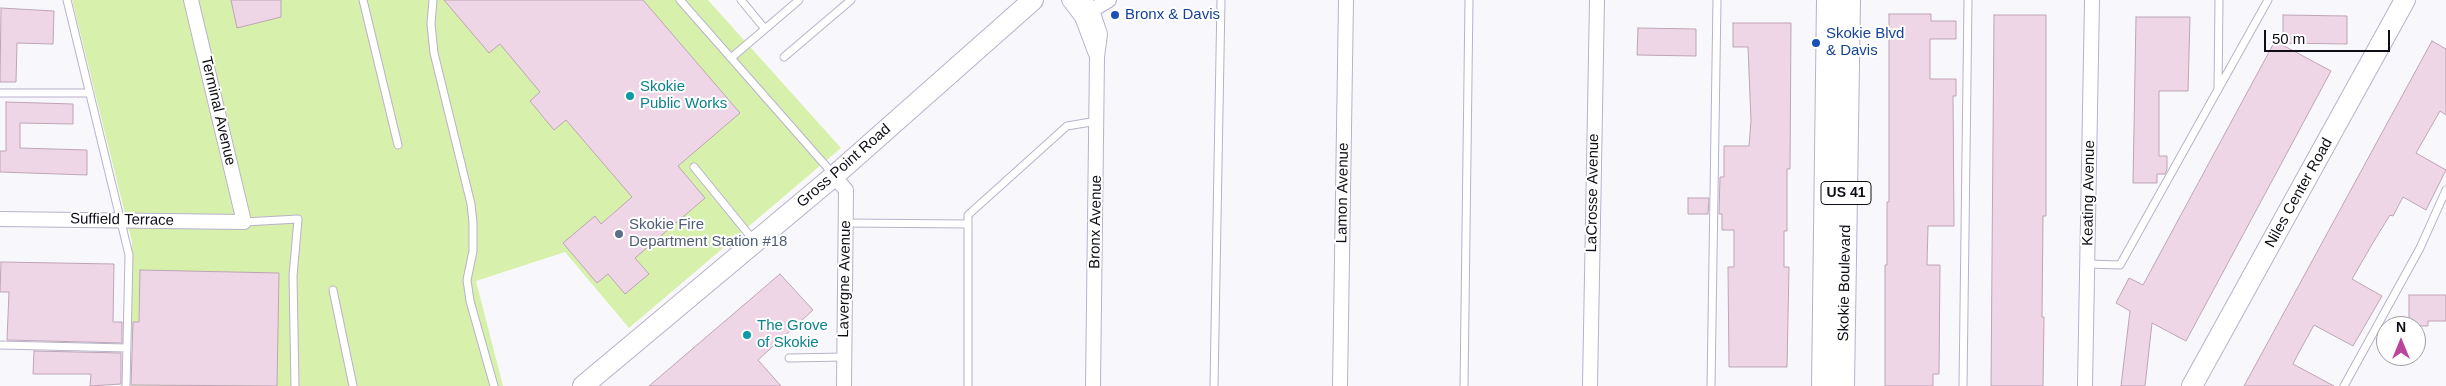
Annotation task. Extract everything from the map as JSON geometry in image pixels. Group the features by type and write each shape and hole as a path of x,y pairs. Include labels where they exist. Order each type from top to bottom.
{"main road":[{"name":"Gross Point Road","path":"583,386 834,176 1033,0"},
{"name":"Skokie Boulevard","path":"1823,386 1828,0"},
{"name":"Skokie Boulevard","path":"1843,386 1849,0"},
{"name":"Niles Center Road","path":"2192,386 2406,0"}],"street":[{"name":"Terminal Avenue","path":"191,0 244,222"},
{"name":"Bronx Avenue","path":"1069,0 1082,17 1097,57"},
{"path":"1088,5 1109,0"},
{"name":"Lamon Avenue","path":"1340,386 1346,0"},
{"name":"LaCrosse Avenue","path":"1590,386 1597,0"},
{"name":"Keating Avenue","path":"2085,386 2092,0"},
{"name":"Bronx Avenue","path":"1088,5 1100,34 1097,57 1098,121 1093,386"},
{"name":"Lavergne Avenue","path":"834,176 846,190 844,386"},
{"name":"Suffield Terrace","path":"0,218 244,222"}],"lane":[{"path":"67,0 129,256 126,386"},
{"path":"363,0 398,146"},
{"path":"433,0 431,24 434,53 471,204 473,251 467,280 470,301 494,386"},
{"path":"680,0 834,176"},
{"path":"741,0 765,29"},
{"path":"731,58 799,0"},
{"path":"784,57 851,0"},
{"path":"1214,386 1221,0"},
{"path":"1464,386 1469,0"},
{"path":"1711,386 1717,0"},
{"path":"1963,386 1968,0"},
{"path":"2218,93 2219,0"},
{"path":"2087,264 2120,265 2218,93 2268,0"},
{"path":"0,93 90,93"},
{"path":"968,386 968,215 1067,126 1098,121"},
{"path":"694,167 755,242"},
{"path":"2344,386 2420,248 2446,190"},
{"path":"244,222 298,219 293,276 295,386"},
{"path":"846,223 968,224"},
{"path":"333,290 354,386"},
{"path":"0,345 127,348"},
{"path":"789,358 844,357"}],"green space":[{"path":"72,0 708,0 841,148 629,328 565,252 476,281 503,386 132,386 132,242"}],"building":[{"path":"231,0 281,0 281,17 237,28"},
{"name":"Skokie Public Works","path":"444,0 643,0 740,113 678,166 705,198 635,258 649,274 625,294 608,274 597,283 563,243 595,216 601,224 632,197 566,120 554,130 530,101 540,92 500,44 489,53"},
{"path":"1,8 54,11 53,44 17,43 16,82 0,82"},
{"path":"1889,14 1931,14 1931,21 1956,21 1956,39 1930,39 1930,79 1956,79 1956,96 1953,96 1954,226 1928,226 1927,265 1940,265 1939,374 1933,374 1933,386 1885,386 1885,265 1887,265 1887,202 1889,202"},
{"path":"1994,15 2046,15 2046,216 2043,216 2043,386 1991,386"},
{"path":"2283,15 2347,16 2347,44 2283,43"},
{"path":"2136,17 2190,17 2188,91 2159,91 2159,156 2167,156 2167,169 2165,174 2157,174 2157,183 2133,183"},
{"path":"1733,23 1791,23 1790,169 1787,169 1787,231 1784,231 1784,267 1789,267 1787,367 1729,367 1728,267 1734,267 1734,230 1722,230 1722,214 1719,214 1720,177 1724,177 1724,146 1749,146 1751,121 1748,47 1733,47"},
{"path":"1638,28 1696,29 1696,56 1637,55"},
{"path":"2275,41 2331,71 2186,341 2152,323 2145,386 2121,386 2130,311 2116,303 2129,278 2143,285"},
{"path":"2432,41 2446,49 2446,115 2440,111 2416,153 2446,170 2426,210 2403,197 2393,216 2390,215 2352,279 2382,296 2353,346 2314,325 2297,356 2293,364 2334,386 2244,386"},
{"path":"6,102 73,104 73,124 20,123 20,148 87,150 87,175 0,172 0,151 6,151"},
{"path":"1688,198 1709,198 1708,214 1688,214"},
{"path":"1,262 114,264 113,322 122,322 122,343 7,340 9,292 0,292"},
{"path":"140,270 279,273 277,386 131,385 133,322 139,322"},
{"name":"The Grove of Skokie","path":"780,274 813,310 758,360 781,386 649,386"},
{"path":"2409,295 2446,295 2446,321 2428,321 2428,326 2426,326 2426,316 2409,316"},
{"path":"34,351 121,353 121,384 90,386 91,374 33,374"}],"place":[{"name":"Bronx & Davis","path":"1115,15"},
{"name":"Skokie Blvd & Davis","path":"1816,43"},
{"name":"Skokie Public Works","path":"630,96"},
{"name":"Skokie Fire Department Station #18","path":"619,234"},
{"name":"The Grove of Skokie","path":"747,335"}]}
